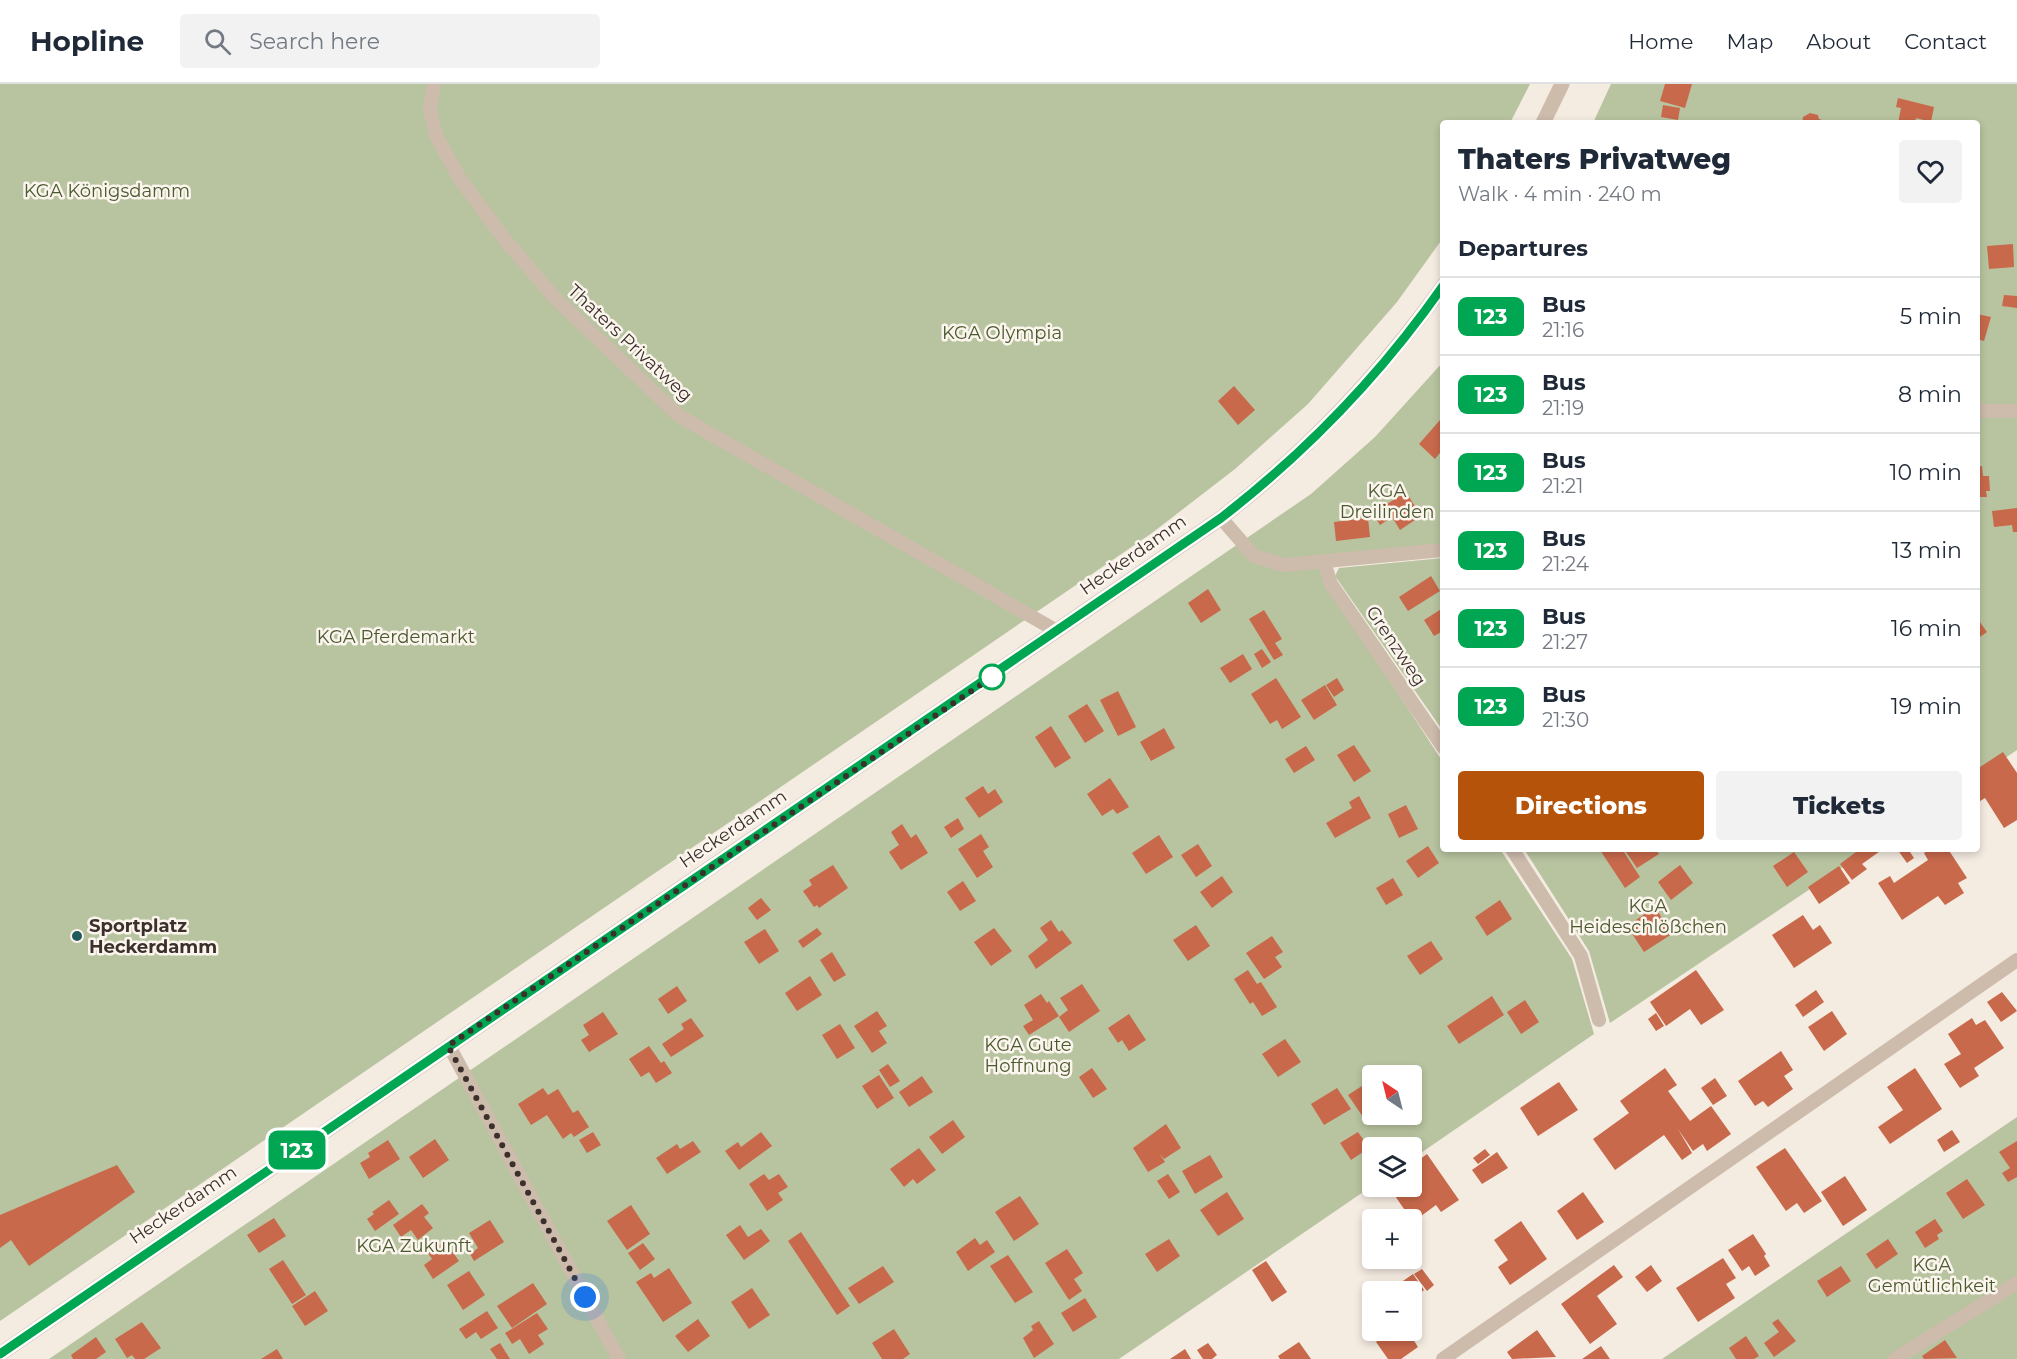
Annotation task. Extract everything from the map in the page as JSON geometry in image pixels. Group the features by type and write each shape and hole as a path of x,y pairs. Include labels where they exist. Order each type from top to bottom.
{"street":[{"path":"1544,120 1562,84"},
{"name":"Heckerdamm","path":"0,1354 1221,518 1261,486 1332,418 1393,351 1440,290"}],"lane":[{"name":"Thaters Privatweg","path":"434,84 430,109 436,136 460,178 506,240 555,298 679,416 1057,631"},
{"path":"1980,410 2017,411"},
{"path":"1221,518 1254,556 1284,565 1440,550"},
{"name":"Grenzweg","path":"1324,562 1331,584 1440,743"},
{"path":"1514,852 1581,956 1599,1020"},
{"path":"1443,1359 2017,960"},
{"path":"448,1046 619,1359"},
{"path":"1895,1359 2017,1283"}],"green space":[{"path":"0,84 1530,84 1512,120 1440,120 1440,242 1397,302 1308,404 1235,469 1152,533 0,1321"},
{"path":"1611,84 2017,84 2017,750 1980,775 1980,120 1594,120"},
{"name":"KGA Gute Hoffnung","path":"1440,365 1440,554 1321,563 1324,580 1440,757 1440,852 1502,852 1572,959 1594,1034 1422,1152 1422,1137 1362,1137 1362,1193 1119,1359 49,1359 1311,494 1375,437"},
{"path":"1440,558 1440,727 1335,576 1339,568"},
{"name":"KGA Heideschlößchen","path":"1526,852 1866,852 1610,1023 1589,951"},
{"name":"KGA Gemütlichkeit","path":"2017,1117 2017,1359 1662,1359"}],"building":[{"path":"1665,84 1692,84 1685,108 1660,101"},
{"path":"1898,98 1934,107 1931,120 1916,118 1916,120 1899,120 1901,108 1896,107"},
{"path":"1663,105 1680,108 1678,120 1661,117"},
{"path":"1810,113 1818,115 1822,120 1802,120 1803,117"},
{"path":"2013,244 2014,267 1989,269 1987,246"},
{"path":"2004,295 2017,296 2017,308 2002,306"},
{"path":"1980,315 1991,317 1984,341 1980,340"},
{"path":"1234,386 1255,410 1238,425 1218,401"},
{"path":"1440,420 1440,453 1435,459 1419,444"},
{"path":"1980,466 1982,466 1983,476 1989,476 1990,491 1986,491 1987,497 1980,497"},
{"path":"1406,492 1421,516 1400,530 1392,517 1380,525 1371,510 1385,501 1387,504"},
{"path":"2017,508 2017,532 2013,532 2012,525 1994,527 1992,511"},
{"path":"1368,518 1370,537 1336,541 1334,522"},
{"path":"1431,576 1440,591 1408,611 1399,597"},
{"path":"1208,589 1221,610 1201,623 1188,603"},
{"path":"1264,610 1282,639 1275,643 1283,655 1274,660 1249,619"},
{"path":"1440,610 1440,633 1434,636 1424,620"},
{"path":"1980,622 1987,632 1980,637"},
{"path":"1262,649 1271,662 1262,668 1254,654"},
{"path":"1243,654 1252,669 1230,683 1220,668"},
{"path":"1276,678 1301,717 1282,729 1277,720 1270,724 1251,694"},
{"path":"1337,678 1344,690 1334,697 1326,685"},
{"path":"1325,685 1337,705 1314,720 1301,700"},
{"path":"1118,691 1136,727 1118,736 1100,700"},
{"path":"1087,704 1104,731 1085,743 1068,716"},
{"path":"1051,726 1071,758 1055,768 1035,737"},
{"path":"1164,728 1175,748 1151,761 1140,742"},
{"path":"1354,745 1371,771 1354,782 1337,755"},
{"path":"1306,746 1315,760 1294,773 1285,759"},
{"path":"2003,752 2017,773 2017,820 2004,828 1985,798 1980,801 1980,767"},
{"path":"1110,778 1129,807 1117,814 1113,809 1102,816 1087,794"},
{"path":"983,786 988,794 995,789 1003,802 979,818 965,798"},
{"path":"1359,796 1371,818 1335,838 1326,823 1352,808 1349,802"},
{"path":"1406,805 1418,829 1399,838 1388,814"},
{"path":"958,818 964,829 951,838 944,827"},
{"path":"902,824 911,838 916,834 928,853 901,870 889,852 899,845 891,832"},
{"path":"981,834 989,847 983,851 993,867 977,878 958,849"},
{"path":"1159,835 1173,857 1146,874 1132,853"},
{"path":"1198,844 1212,866 1196,877 1181,855"},
{"path":"1428,846 1439,863 1418,878 1406,861"},
{"path":"1601,852 1624,852 1640,877 1625,888"},
{"path":"1626,852 1658,852 1659,854 1637,868"},
{"path":"1794,852 1808,872 1787,887 1773,866"},
{"path":"1856,852 1879,852 1862,864 1867,869 1852,880 1840,864"},
{"path":"1899,852 1910,852 1914,858 1907,863"},
{"path":"1950,852 1967,878 1958,883 1964,893 1945,905 1938,896 1902,920 1878,883 1890,876 1894,883 1928,860 1924,853"},
{"path":"833,865 848,888 819,908 817,905 814,907 803,891 812,885 809,880"},
{"path":"1680,865 1693,883 1671,900 1658,882"},
{"path":"1839,866 1850,883 1819,904 1808,887"},
{"path":"1222,876 1233,892 1212,908 1200,892"},
{"path":"1393,878 1403,895 1386,905 1376,888"},
{"path":"963,881 976,901 960,911 947,892"},
{"path":"761,898 771,910 757,920 748,908"},
{"path":"1500,900 1512,919 1487,936 1475,917"},
{"path":"1655,907 1672,934 1644,952 1627,926"},
{"path":"1803,915 1813,930 1820,925 1832,943 1794,968 1772,935"},
{"path":"1051,920 1059,932 1062,930 1072,943 1036,969 1028,956 1048,940 1040,928"},
{"path":"1196,925 1210,946 1188,961 1173,940"},
{"path":"817,928 822,934 803,948 798,941"},
{"path":"994,928 1012,951 991,966 974,942"},
{"path":"765,929 779,951 759,964 744,942"},
{"path":"1272,936 1283,952 1275,957 1282,967 1264,979 1246,953"},
{"path":"1431,941 1443,959 1420,975 1407,956"},
{"path":"832,952 846,975 834,982 820,960"},
{"path":"1248,970 1257,984 1261,982 1277,1007 1262,1016 1253,1002 1250,1004 1234,979"},
{"path":"1696,970 1724,1010 1701,1025 1690,1009 1666,1026 1650,1002"},
{"path":"810,976 822,995 797,1011 785,993"},
{"path":"1082,984 1100,1011 1069,1032 1059,1017 1068,1010 1060,998"},
{"path":"677,986 687,1001 668,1014 658,999"},
{"path":"1816,990 1824,1002 1803,1017 1795,1005"},
{"path":"2002,992 2017,1011 2001,1022 1987,1002"},
{"path":"1041,994 1059,1016 1029,1035 1023,1026 1033,1020 1024,1005"},
{"path":"1492,996 1504,1015 1459,1044 1447,1026"},
{"path":"1525,1000 1539,1022 1521,1034 1507,1012"},
{"path":"877,1011 887,1026 879,1031 887,1043 872,1053 854,1026"},
{"path":"1832,1011 1847,1034 1824,1051 1808,1027"},
{"path":"603,1012 618,1034 589,1052 581,1040 589,1035 583,1025"},
{"path":"1656,1013 1664,1026 1656,1031 1648,1019"},
{"path":"1129,1014 1146,1040 1129,1051 1122,1040 1118,1043 1108,1028"},
{"path":"691,1018 704,1036 671,1057 662,1044 684,1029 681,1024"},
{"path":"1972,1018 1976,1025 1985,1020 2004,1048 1974,1068 1979,1076 1960,1088 1944,1064 1961,1054 1948,1034"},
{"path":"840,1024 855,1048 837,1059 822,1035"},
{"path":"1285,1039 1301,1062 1278,1077 1262,1054"},
{"path":"649,1046 661,1063 664,1061 672,1073 656,1083 649,1072 641,1077 629,1059"},
{"path":"1781,1051 1793,1070 1784,1076 1793,1089 1768,1107 1763,1101 1755,1106 1738,1081"},
{"path":"888,1064 900,1081 890,1087 879,1070"},
{"path":"1092,1068 1107,1089 1093,1098 1079,1077"},
{"path":"1665,1068 1677,1085 1668,1091 1690,1121 1711,1106 1731,1134 1707,1151 1703,1144 1693,1151 1678,1129 1692,1153 1682,1160 1664,1135 1615,1170 1593,1139 1629,1113 1620,1101"},
{"path":"1915,1068 1942,1109 1890,1144 1878,1127 1903,1110 1887,1087"},
{"path":"879,1075 894,1098 877,1109 862,1086"},
{"path":"922,1076 933,1092 909,1107 899,1092"},
{"path":"1715,1078 1727,1096 1713,1105 1701,1088"},
{"path":"1559,1082 1578,1110 1538,1136 1520,1108"},
{"path":"1362,1086 1362,1116 1348,1095"},
{"path":"543,1088 548,1095 558,1089 573,1113 578,1110 589,1127 574,1137 571,1133 563,1139 547,1115 531,1125 518,1104"},
{"path":"1337,1088 1351,1109 1324,1125 1311,1104"},
{"path":"953,1120 965,1137 942,1154 929,1137"},
{"path":"1166,1124 1181,1148 1164,1159 1159,1153 1165,1162 1148,1172 1133,1148"},
{"path":"1952,1130 1960,1142 1944,1152 1937,1140"},
{"path":"593,1132 601,1145 587,1153 579,1140"},
{"path":"761,1132 772,1146 739,1170 725,1151 738,1142 741,1147"},
{"path":"1358,1132 1362,1138 1362,1153 1351,1160 1340,1143"},
{"path":"435,1139 449,1160 423,1178 409,1157"},
{"path":"388,1140 400,1159 369,1179 360,1163 370,1157 368,1153"},
{"path":"693,1141 701,1152 667,1174 656,1158 677,1144 680,1149"},
{"path":"2017,1141 2017,1177 2008,1182 2002,1173 2010,1168 1999,1152"},
{"path":"919,1148 936,1170 917,1184 913,1179 904,1187 890,1169"},
{"path":"1785,1148 1822,1201 1804,1213 1797,1203 1786,1211 1756,1167"},
{"path":"1485,1149 1490,1155 1478,1164 1473,1158"},
{"path":"1497,1152 1508,1168 1482,1184 1472,1170"},
{"path":"1427,1154 1459,1200 1441,1212 1436,1205 1422,1215 1422,1209 1404,1209 1396,1197 1422,1197 1422,1158"},
{"path":"1210,1155 1223,1177 1195,1194 1182,1171"},
{"path":"117,1165 135,1192 29,1266 11,1240 0,1248 0,1215"},
{"path":"764,1174 769,1180 779,1174 788,1187 778,1193 783,1200 767,1211 749,1184"},
{"path":"1168,1174 1180,1192 1169,1199 1157,1181"},
{"path":"1845,1176 1867,1210 1843,1226 1821,1192"},
{"path":"1967,1179 1985,1205 1963,1219 1946,1193"},
{"path":"1227,1192 1244,1219 1218,1236 1200,1210"},
{"path":"1583,1192 1604,1222 1577,1240 1557,1211"},
{"path":"1020,1196 1039,1224 1014,1241 995,1212"},
{"path":"389,1200 399,1214 375,1231 367,1219 374,1214 372,1212"},
{"path":"422,1204 429,1213 424,1217 433,1228 418,1240 411,1230 401,1237 393,1225"},
{"path":"631,1205 650,1234 627,1250 607,1221"},
{"path":"274,1218 286,1236 259,1253 247,1235"},
{"path":"1935,1219 1943,1231 1937,1235 1939,1239 1925,1248 1915,1232"},
{"path":"490,1220 504,1242 474,1261 470,1254 478,1248 469,1233"},
{"path":"1521,1221 1547,1259 1510,1285 1498,1267 1508,1260 1494,1240"},
{"path":"740,1225 748,1237 761,1229 770,1241 744,1260 726,1235"},
{"path":"801,1232 850,1306 837,1315 788,1241"},
{"path":"1753,1234 1766,1254 1764,1256 1770,1266 1755,1276 1749,1266 1742,1271 1728,1250"},
{"path":"975,1238 980,1245 987,1240 995,1252 968,1271 956,1252"},
{"path":"1169,1239 1180,1256 1157,1272 1145,1254"},
{"path":"1888,1239 1898,1254 1876,1269 1866,1254"},
{"path":"445,1241 459,1261 433,1279 424,1265 432,1259 428,1253"},
{"path":"643,1243 655,1259 640,1270 628,1253"},
{"path":"1067,1249 1083,1273 1074,1279 1082,1291 1069,1300 1045,1263"},
{"path":"1008,1255 1033,1292 1015,1303 990,1266"},
{"path":"1723,1258 1736,1278 1726,1284 1735,1298 1698,1322 1676,1288"},
{"path":"283,1260 306,1295 292,1304 269,1269"},
{"path":"1266,1261 1287,1292 1272,1302 1252,1270"},
{"path":"1614,1265 1623,1277 1597,1296 1617,1324 1590,1344 1561,1304"},
{"path":"1651,1265 1662,1281 1647,1292 1635,1277"},
{"path":"883,1266 894,1282 859,1304 848,1288"},
{"path":"1841,1266 1851,1281 1827,1297 1817,1281"},
{"path":"669,1268 692,1303 663,1322 636,1282 651,1273 654,1278"},
{"path":"1422,1269 1434,1285 1427,1291 1422,1281 1414,1274"},
{"path":"469,1271 485,1295 463,1310 447,1285"},
{"path":"1413,1274 1418,1281 1403,1281"},
{"path":"533,1283 547,1304 512,1328 497,1306"},
{"path":"752,1288 770,1315 749,1329 731,1302"},
{"path":"315,1291 328,1311 305,1326 292,1306"},
{"path":"1085,1298 1097,1317 1073,1332 1061,1313"},
{"path":"487,1311 498,1328 481,1339 476,1332 466,1339 459,1329"},
{"path":"537,1313 548,1329 538,1335 544,1344 529,1354 520,1339 512,1344 505,1333"},
{"path":"698,1319 710,1336 688,1352 675,1336"},
{"path":"1778,1319 1796,1341 1774,1357 1764,1343 1779,1332 1772,1323"},
{"path":"1039,1321 1054,1344 1034,1358 1023,1338 1033,1330 1031,1326"},
{"path":"142,1322 161,1348 144,1359 135,1359 132,1355 127,1358 115,1339"},
{"path":"894,1329 910,1354 903,1359 882,1359 872,1343"},
{"path":"1537,1330 1556,1357 1512,1359 1507,1352"},
{"path":"1746,1336 1759,1356 1754,1359 1736,1359 1729,1348"},
{"path":"96,1337 106,1352 96,1359 73,1359 71,1355"},
{"path":"1945,1340 1957,1358 1924,1359 1922,1356"},
{"path":"1414,1341 1418,1347 1401,1359 1388,1359 1376,1342"},
{"path":"1299,1342 1311,1359 1280,1359 1278,1356"},
{"path":"500,1343 510,1359 497,1359 490,1349"},
{"path":"1208,1343 1217,1355 1212,1359 1203,1359 1197,1350"},
{"path":"1601,1346 1610,1359 1582,1359"},
{"path":"277,1349 283,1359 261,1359"},
{"path":"1185,1349 1191,1359 1170,1359"}],"bus line":[{"name":"123","path":"0,1354 448,1046 992,677 1221,518 1261,486 1332,418 1393,351 1440,290"}],"place":[{"name":"Sportplatz Heckerdamm","path":"77,936"}],"route":[{"path":"585,1297 448,1046 992,677"}],"park label":[{"name":"KGA Königsdamm","path":"107,191"},
{"name":"KGA Olympia","path":"1002,333"},
{"name":"KGA Dreilinden","path":"1387,501"},
{"name":"KGA Pferdemarkt","path":"396,637"},
{"name":"KGA Zukunft","path":"414,1246"}]}
